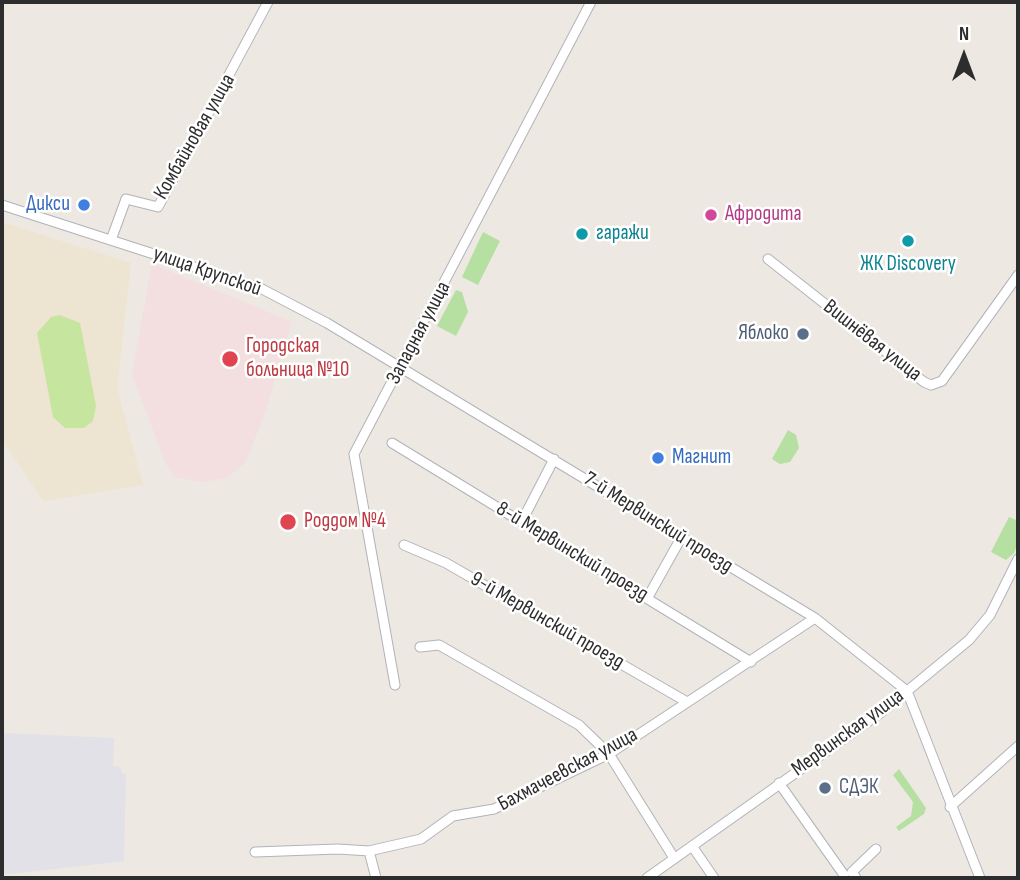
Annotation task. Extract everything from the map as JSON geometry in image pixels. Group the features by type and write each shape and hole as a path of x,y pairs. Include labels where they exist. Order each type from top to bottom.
{"street":[{"name":"Комбайновая улица","path":"111,240 126,199 158,207 268,2"},
{"name":"Западная улица","path":"395,685 354,454 591,2"},
{"name":"улица Крупской","path":"2,205 262,289 401,367"},
{"name":"Вишнёвая улица","path":"768,260 923,382 931,385 943,381 1018,275"},
{"name":"7-й Мервинский проезд","path":"401,367 815,618 907,691"},
{"name":"8-й Мервинский проезд","path":"392,443 751,662"},
{"path":"522,521 554,458"},
{"path":"648,597 681,538"},
{"name":"9-й Мервинский проезд","path":"404,545 446,563 687,702"},
{"name":"Мервинская улица","path":"647,878 883,711 983,626 1018,559"},
{"name":"Бахмачеевская улица","path":"256,852 338,849 369,851 421,839 453,817 494,809 609,754 815,618"},
{"path":"420,647 439,645 579,725 609,754 674,858"},
{"path":"907,691 929,742 950,807 980,878"},
{"path":"950,807 1018,746"},
{"path":"779,783 848,876 876,849"},
{"path":"692,846 714,878"},
{"path":"369,851 376,878"}],"shaded area":[{"path":"2,222 131,263 117,388 143,485 43,501 7,447 2,446"},
{"path":"152,264 292,322 264,416 245,463 227,478 203,482 174,477 165,462 132,375"},
{"path":"2,733 114,738 113,766 121,767 121,773 126,774 124,861 2,875"}],"green space":[{"path":"483,232 500,241 478,285 462,277"},
{"path":"456,290 462,292 468,312 456,336 437,326"},
{"path":"60,315 80,323 96,406 93,421 84,428 65,428 53,417 37,333 51,317"},
{"path":"788,430 796,435 799,448 790,462 780,464 772,459"},
{"path":"1009,517 1018,521 1018,543 1014,553 1006,560 991,552"},
{"path":"899,769 926,808 924,814 899,831 896,827 911,816 913,802 893,775"}],"place":[{"name":"Дикси","path":"84,205"},
{"name":"Афродита","path":"711,215"},
{"name":"гаражи","path":"582,234"},
{"name":"ЖК Discovery","path":"908,241"},
{"name":"Яблоко","path":"803,334"},
{"name":"Городская больница №10","path":"230,359"},
{"name":"Магнит","path":"658,458"},
{"name":"Роддом №4","path":"288,522"},
{"name":"СДЭК","path":"825,788"}]}
